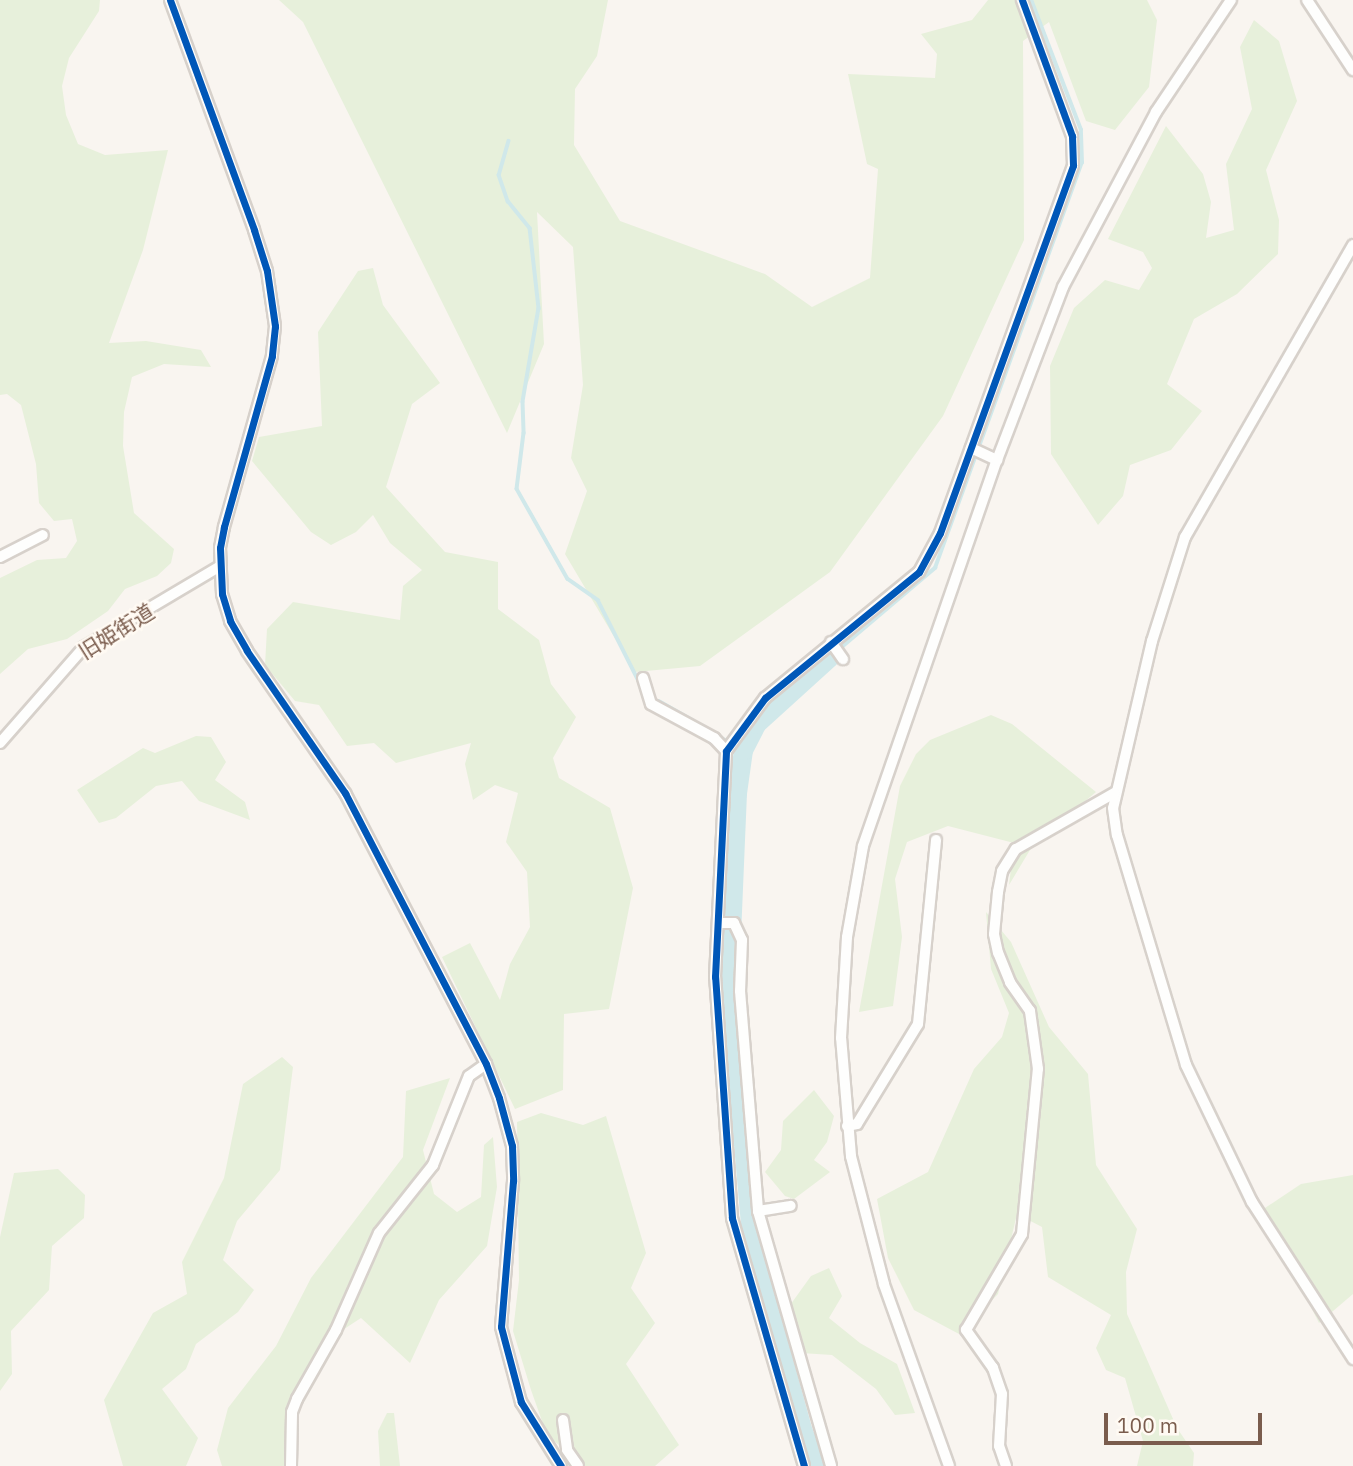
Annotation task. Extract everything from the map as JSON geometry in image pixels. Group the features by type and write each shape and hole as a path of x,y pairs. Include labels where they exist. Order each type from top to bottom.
{"street":[{"path":"170,0 254,230 267,271 275,326 269,368 224,527 219,567 230,621 345,793 486,1064 512,1146 511,1213 501,1289 504,1338 521,1402 561,1466"},
{"path":"804,1466 732,1217 716,977 729,745 765,698 919,572 931,556 973,449 1073,165 1072,136 1022,0"},
{"path":"949,1466 884,1284 862,1210 847,1126 841,1038 847,937 863,846 992,458 1063,287 1092,226 1156,112 1231,0"},
{"path":"1307,0 1353,70"},
{"path":"1353,244 1185,537 1152,641 1114,793 1117,835 1186,1065 1252,1202 1353,1359"},
{"path":"973,449 992,458"},
{"path":"0,557 43,535"},
{"name":"旧姫街道","path":"0,743 84,646 219,567"},
{"path":"831,642 844,659"},
{"path":"643,678 651,704 729,745"},
{"path":"1006,1466 999,1446 1002,1394 993,1368 966,1330 1022,1234 1038,1069 1030,1011 1010,982 998,953 994,934 998,892 1002,870 1016,849 1114,793"},
{"path":"847,1126 857,1124 918,1024 936,840"},
{"path":"720,923 739,927 740,991 758,1211 831,1466"},
{"path":"291,1466 292,1412 297,1399 335,1331 379,1233 433,1164 469,1076 486,1064"},
{"path":"758,1211 791,1206"},
{"path":"563,1420 567,1450 578,1466"}],"green space":[{"path":"0,0 100,0 99,11 69,58 62,86 66,115 78,144 105,155 168,150 143,250 109,343 146,341 201,350 211,367 164,364 132,377 124,412 123,446 134,513 174,549 171,563 157,576 125,589 108,611 67,639 28,649 0,674 0,578 37,560 66,558 77,541 72,519 54,521 39,503 36,464 21,405 7,394 0,395"},
{"path":"279,0 608,0 597,56 575,89 574,145 620,221 765,274 812,307 870,278 878,169 867,164 848,74 935,78 937,54 921,34 972,20 988,0 1147,0 1157,20 1149,87 1115,130 1086,121 1049,22 1023,41 1024,240 943,416 830,572 700,666 635,672 565,554 587,491 571,458 583,385 573,247 537,212 544,344 507,433 303,22"},
{"path":"1254,20 1279,41 1297,101 1266,170 1279,220 1278,254 1237,294 1194,319 1167,384 1202,411 1171,450 1130,465 1123,496 1098,525 1051,454 1050,366 1074,308 1105,280 1139,290 1152,268 1143,252 1108,239 1166,126 1203,174 1211,202 1206,238 1234,230 1226,164 1252,109 1240,47"},
{"path":"373,268 383,305 440,383 412,404 386,487 445,552 498,562 498,609 539,640 551,684 576,717 553,758 559,778 610,808 633,888 609,1009 564,1014 563,1090 515,1109 442,957 470,943 500,1000 510,964 530,927 527,872 506,842 518,793 495,785 473,800 465,764 471,743 396,763 374,743 347,746 319,705 295,701 265,665 267,629 293,602 400,620 403,586 422,570 390,543 373,515 356,532 331,545 311,532 252,461 259,437 322,426 318,332 358,271"},
{"path":"991,715 1012,724 1096,792 1033,845 1009,885 1014,843 948,826 907,842 895,879 902,937 893,1006 859,1012 900,786 916,754 930,740"},
{"path":"196,736 211,737 226,762 215,780 245,802 250,820 199,801 182,781 156,786 116,818 99,823 77,790 143,748 155,753"},
{"path":"986,912 1011,942 1049,1027 1088,1074 1096,1165 1137,1229 1126,1272 1127,1314 1177,1428 1194,1453 1193,1466 1137,1466 1143,1441 1125,1378 1106,1370 1096,1348 1111,1315 1048,1277 1042,1227 1017,1214 998,1294 959,1334 914,1310 888,1258 877,1199 928,1172 974,1069 1002,1037 1009,1013 991,969"},
{"path":"282,1057 293,1067 280,1170 237,1221 223,1260 254,1290 238,1312 196,1344 186,1369 162,1389 198,1438 186,1466 123,1466 104,1400 153,1313 187,1294 182,1262 224,1178 243,1084"},
{"path":"450,1078 423,1150 434,1194 457,1212 481,1197 484,1145 493,1137 497,1187 487,1246 439,1300 410,1363 361,1318 335,1335 288,1408 288,1466 222,1466 217,1450 228,1408 276,1346 311,1278 403,1157 406,1091"},
{"path":"814,1090 834,1116 827,1142 814,1160 830,1172 794,1199 785,1196 765,1172 781,1150 783,1121"},
{"path":"541,1113 583,1125 606,1116 646,1253 631,1288 655,1323 626,1364 679,1445 655,1466 584,1466 547,1435 531,1390 513,1331 519,1280 517,1122"},
{"path":"58,1169 85,1195 84,1218 52,1246 49,1290 11,1331 12,1374 0,1391 0,1237 14,1173"},
{"path":"1353,1175 1353,1294 1319,1323 1262,1210 1301,1184"},
{"path":"829,1268 842,1296 829,1318 860,1343 897,1364 915,1413 895,1415 876,1389 832,1355 801,1353 788,1308 811,1276"},
{"path":"387,1413 394,1413 400,1466 380,1466 378,1431"}],"waterway":[{"path":"830,657 935,568 1082,163 1081,130 1031,0"},
{"path":"509,141 499,175 508,201 530,228 539,308 523,402 524,433 517,489 568,579 598,600 640,683"},
{"path":"817,1466 803,1432 752,1247 729,983 737,793 743,750 756,724 830,657"},
{"path":"659,701 694,721"},
{"path":"718,736 743,750"}],"cycle path":[{"path":"170,0 254,230 267,271 275,326 272,356 224,527 220,548 222,594 230,621 247,651 345,793 486,1064 499,1098 512,1146 513,1181 501,1327 521,1402 561,1466"},
{"path":"804,1466 732,1218 715,977 726,751 765,698 919,572 940,533 1073,165 1072,136 1022,0"}]}
